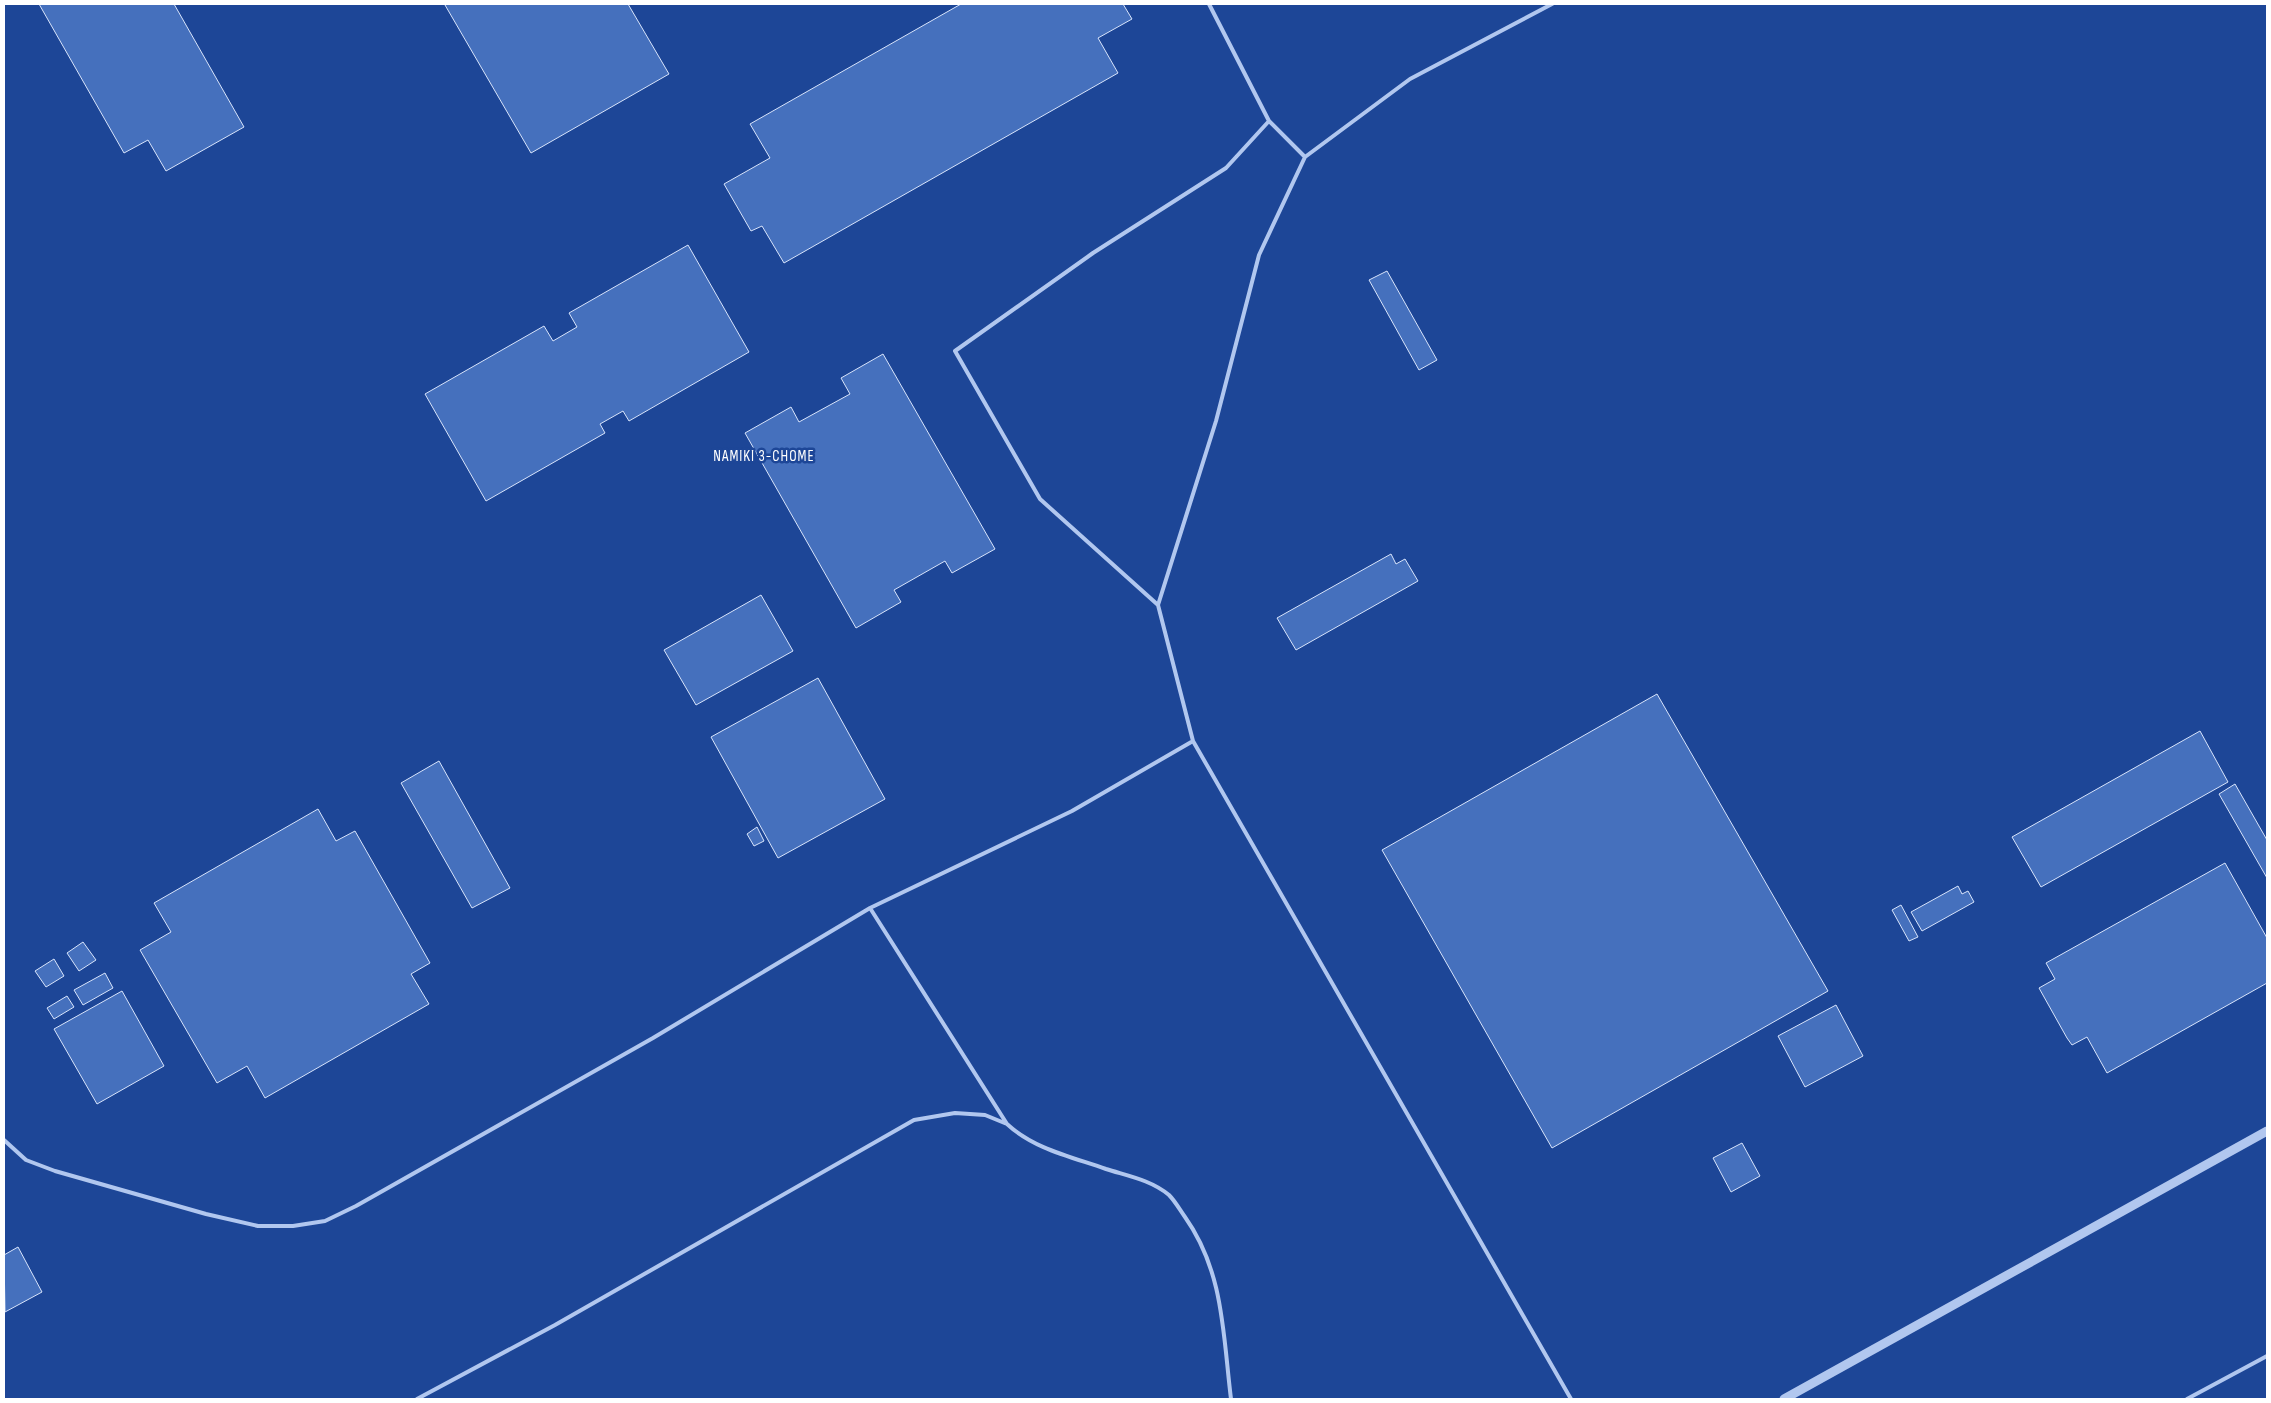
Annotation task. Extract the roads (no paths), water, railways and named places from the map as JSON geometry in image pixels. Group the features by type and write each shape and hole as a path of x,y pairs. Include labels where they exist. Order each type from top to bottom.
{"street":[{"path":"1784,1399 2267,1132"}],"lane":[{"path":"1209,4 1269,121 1305,157"},
{"path":"1552,4 1410,79 1305,157 1259,255 1216,421 1158,605 1193,741 1571,1399"},
{"path":"1158,605 1040,500 955,351 1093,253 1226,168 1269,121"},
{"path":"4,1140 26,1160 55,1171 206,1214 258,1226 293,1226 325,1221 356,1206 645,1043 870,908 1072,811 1193,741"},
{"path":"870,908 1007,1124 1020,1136 1050,1150 1148,1182 1170,1196 1191,1225 1210,1262 1221,1299 1231,1399"},
{"path":"417,1399 555,1325 914,1120 954,1113 985,1115 1007,1124"},
{"path":"2187,1399 2267,1356"}],"district":[{"name":"NAMIKI 3-CHOME","path":"764,456"}]}
